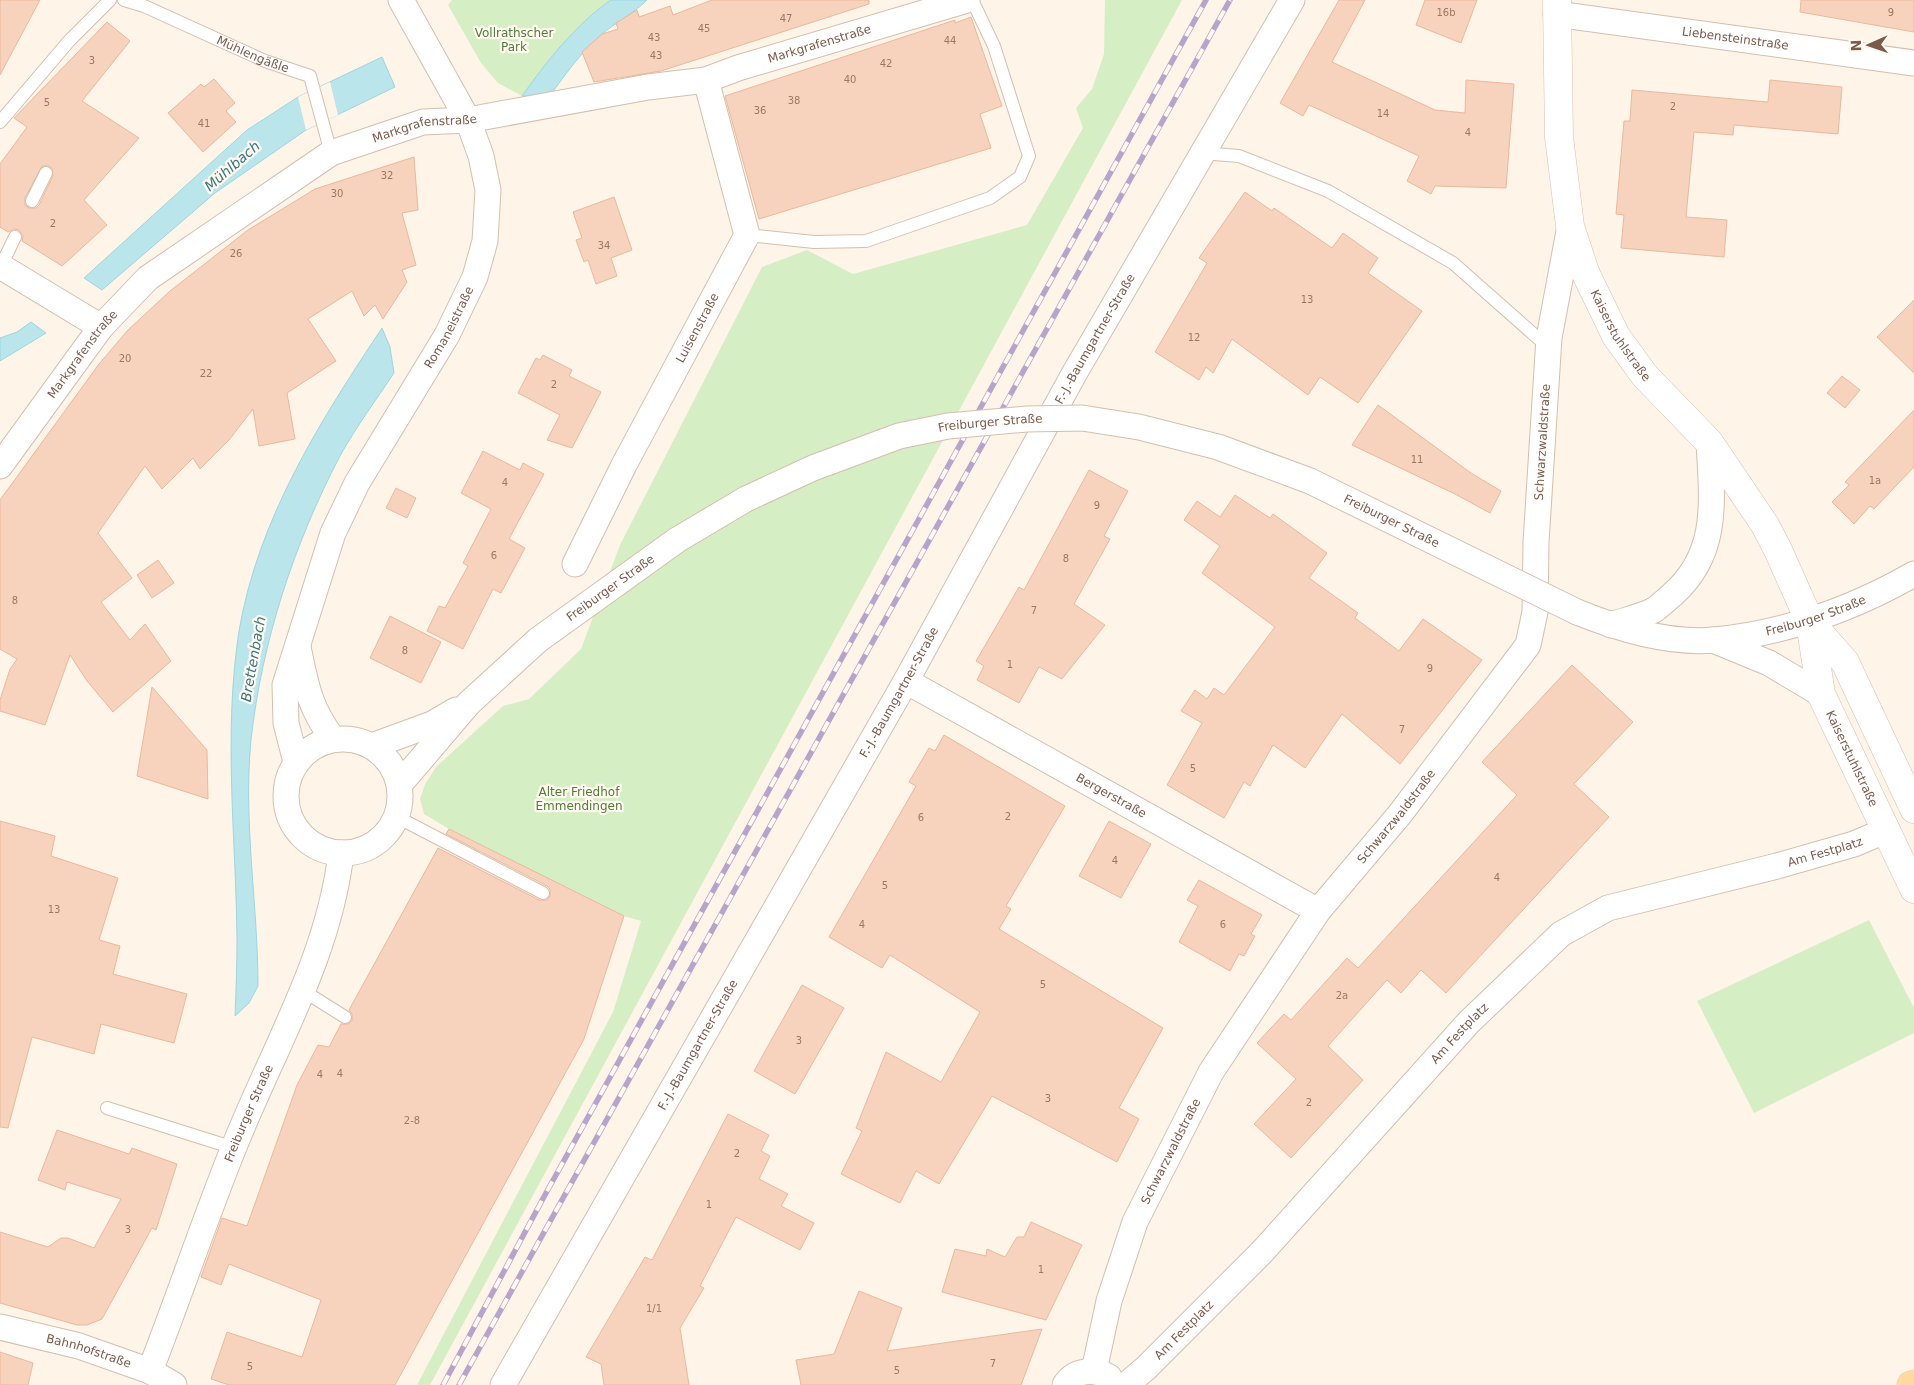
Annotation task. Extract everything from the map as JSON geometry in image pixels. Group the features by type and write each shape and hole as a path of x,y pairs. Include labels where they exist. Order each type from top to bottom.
{"main road":[{"name":"Kaiserstuhlstraße","path":"1557,7 1559,137 1570,226 1585,272 1616,336 1645,376 1709,442 1765,525 1810,622 1821,694 1914,889"},
{"name":"Kaiserstuhlstraße","path":"1810,622 1845,662 1913,799"}],"street":[{"name":"Romaneistraße","path":"296,762 286,723 285,685 333,533 357,483 447,335 475,277 485,241 488,190 481,156 468,120 401,0"},
{"name":"Markgrafenstraße","path":"0,466 101,327 148,278 331,153 422,122 468,120 648,87 706,80 738,68 967,0"},
{"name":"F.-J.-Baumgartner-Straße","path":"503,1385 906,680 1074,374 1292,0"},
{"name":"Liebensteinstraße","path":"1557,7 1914,63"},
{"path":"706,80 746,236"},
{"name":"Schwarzwaldstraße","path":"1094,1371 1109,1301 1135,1222 1211,1072 1318,911 1400,814 1528,645 1535,612 1536,542 1548,347 1570,226"},
{"name":"Luisenstraße","path":"575,564 624,465 746,236"},
{"path":"0,266 101,327"},
{"name":"Freiburger Straße","path":"400,784 469,702 538,640 677,540 746,499 813,468 899,436 948,426 1027,419 1082,418 1140,427 1218,447 1310,481 1577,612 1610,624 1667,638 1713,640 1810,622 1892,586 1914,574"},
{"path":"1610,624 1654,610 1684,584 1701,557 1709,536 1712,504 1709,442"},
{"name":"Freiburger Straße","path":"1713,640 1770,663 1821,694"},
{"name":"Romaneistraße","path":"298,647 308,694 319,720 333,739"},
{"name":"Bergerstraße","path":"906,680 1318,911"},
{"name":"Freiburger Straße","path":"372,746 432,724 469,702"},
{"path":"333,739 353,739 372,746 390,762 400,784 400,801 407,822 387,832 374,844 358,851 341,853 324,850 308,842 296,829 288,813 285,795 288,778 296,762 312,747 333,739"},
{"name":"Am Festplatz","path":"1126,1385 1146,1368 1262,1252 1469,1022 1561,934 1608,908 1802,859 1854,844 1886,830"},
{"name":"Freiburger Straße","path":"150,1371 234,1148 319,949 334,902 341,853"},
{"name":"Bahnhofstraße","path":"0,1327 79,1346 150,1371 174,1385"},
{"path":"1065,1385 1078,1373 1094,1371 1108,1376 1118,1385"}],"lane":[{"path":"0,122 69,41 110,0"},
{"name":"Mühlengäßle","path":"124,0 144,6 265,61 310,76 331,153"},
{"path":"746,236 814,242 866,241 990,198 1020,177 1030,156 994,46 972,0"},
{"path":"1202,154 1239,156 1328,191 1453,263 1548,347"},
{"path":"32,202 46,173"},
{"path":"0,266 15,237"},
{"path":"407,822 526,882 543,893"},
{"path":"302,990 346,1017"},
{"path":"107,1108 234,1148"}],"green space":[{"name":"Vollrathscher Park","path":"452,0 611,0 574,32 522,96 498,83 481,63 448,5"},
{"name":"Alter Friedhof Emmendingen","path":"1105,0 1182,0 430,1385 417,1385 613,1012 641,921 624,916 449,829 424,814 420,799 425,784 436,767 503,706 529,699 581,649 620,545 762,267 807,250 853,274 1027,225 1083,128 1076,108 1092,89 1104,54"},
{"path":"1869,920 1914,1008 1914,1033 1754,1113 1697,1001"}],"water":[{"path":"611,0 647,0 593,42 546,101 540,97 522,96 574,32"},
{"name":"Mühlbach","path":"382,57 395,87 306,130 215,193 102,290 84,278 247,130 298,97"},
{"path":"31,322 46,333 0,361 0,338 17,332"},
{"name":"Brettenbach","path":"382,328 390,347 394,373 346,445 323,489 282,594 263,666 251,740 249,771 250,833 258,986 249,1003 235,1016 237,940 231,747 234,670 239,631 248,590 276,510 294,472 315,435"}],"pier":[{"path":"330,82 338,115 306,130 298,97"}],"building":[{"path":"0,0 40,0 0,75"},
{"path":"712,0 869,0 869,4 661,71 594,82 582,52 602,34 618,29 616,23 637,10 639,17 670,6 673,15"},
{"path":"1339,0 1365,0 1332,62 1435,110 1465,113 1466,80 1514,84 1506,188 1435,186 1431,194 1407,181 1419,156 1309,105 1303,116 1280,103"},
{"path":"1425,0 1477,0 1461,43 1416,25"},
{"path":"1801,0 1914,0 1914,32 1800,12"},
{"path":"971,17 1002,106 980,114 991,148 759,219 725,96 955,20 955,23"},
{"path":"107,22 130,41 82,101 139,138 84,200 107,225 62,266 22,241 23,236 19,230 14,229 8,232 0,227 0,164 27,127 14,118","holes":["42,166 52,168 53,176 39,205 36,208 29,208 25,205 25,198"]},
{"path":"214,79 235,103 226,111 236,122 203,152 168,113 201,84 204,87"},
{"path":"1770,80 1842,87 1838,134 1734,125 1733,135 1694,132 1686,217 1727,220 1724,257 1621,248 1624,215 1616,214 1624,121 1630,121 1632,90 1768,102"},
{"path":"414,157 418,210 402,213 416,265 402,270 407,282 383,319 375,305 364,316 352,291 308,319 336,361 287,393 295,439 259,446 253,409 229,440 200,469 193,458 162,489 145,466 98,533 132,578 101,602 130,640 145,624 171,661 113,712 87,681 70,655 45,725 0,711 0,700 10,669 17,659 0,649 0,500 99,364 128,330 170,291 248,230 315,189"},
{"path":"1245,192 1272,211 1274,208 1332,248 1343,233 1378,258 1368,273 1422,311 1358,403 1320,377 1308,395 1232,339 1213,373 1206,367 1199,380 1155,352 1207,263 1199,258"},
{"path":"614,197 632,250 611,258 617,276 596,284 588,260 584,262 576,240 582,238 573,212"},
{"path":"1914,300 1914,373 1877,337"},
{"path":"543,355 572,370 569,376 601,392 572,448 547,440 560,415 518,393 536,358 540,360"},
{"path":"1842,376 1860,390 1845,408 1827,393"},
{"path":"1378,405 1471,473 1501,491 1490,513 1455,494 1352,445"},
{"path":"1914,410 1914,467 1874,509 1870,506 1854,524 1832,502 1849,485 1845,482"},
{"path":"483,451 520,470 523,463 544,474 509,539 525,548 501,593 493,589 463,649 427,631 439,606 445,608 468,566 463,563 491,509 461,493"},
{"path":"1089,470 1128,491 1104,536 1110,539 1074,604 1105,625 1062,679 1039,667 1019,703 977,680 984,666 976,661 1019,587 1024,590"},
{"path":"396,488 416,498 407,518 386,508"},
{"path":"1235,495 1270,518 1273,514 1327,553 1309,578 1358,613 1355,618 1399,651 1423,619 1482,660 1400,764 1342,714 1305,768 1273,745 1250,786 1244,782 1224,818 1167,785 1202,723 1181,711 1195,690 1207,699 1214,688 1224,695 1275,627 1202,573 1220,546 1184,520 1197,501 1220,517"},
{"path":"158,560 174,583 152,598 137,575"},
{"path":"390,616 441,642 421,683 370,658"},
{"path":"1572,665 1633,722 1574,784 1609,817 1446,993 1421,970 1401,993 1387,980 1328,1046 1363,1080 1291,1158 1254,1124 1296,1079 1257,1043 1284,1014 1291,1020 1347,958 1358,968 1517,795 1482,762"},
{"path":"152,687 207,750 208,799 137,776"},
{"path":"944,735 1065,806 1006,906 1011,909 999,929 1163,1028 1119,1108 1139,1119 1117,1162 992,1096 939,1184 916,1171 900,1203 841,1174 862,1131 856,1128 886,1052 941,1082 980,1012 890,955 882,968 829,937 916,786 909,782 929,748 935,751"},
{"path":"0,821 55,836 51,856 118,878 99,940 120,946 113,974 187,994 174,1043 101,1024 94,1054 32,1037 8,1128 0,1127"},
{"path":"1109,821 1151,844 1121,898 1079,876"},
{"path":"449,829 624,916 584,1039 395,1385 229,1385 211,1379 227,1332 302,1357 321,1300 229,1264 221,1285 201,1277 222,1218 247,1226 297,1085 318,1045 329,1047 341,1024 348,1024 352,1021 352,1014 349,1010 438,848 539,900 547,900 550,896 550,889 547,886 446,834"},
{"path":"1199,880 1262,915 1251,934 1255,936 1244,956 1239,954 1230,971 1179,942 1198,906 1187,900"},
{"path":"802,985 844,1008 795,1094 754,1071"},
{"path":"728,1114 769,1135 761,1151 770,1156 759,1179 788,1194 781,1206 814,1223 800,1250 736,1217 700,1286 704,1288 680,1328 689,1385 604,1385 601,1364 586,1357 645,1257 652,1260"},
{"path":"57,1130 129,1154 132,1148 177,1164 156,1230 152,1228 102,1319 87,1325 77,1325 0,1303 0,1232 48,1247 61,1238 68,1238 94,1248 121,1199 67,1182 65,1190 38,1180"},
{"path":"1031,1222 1082,1245 1046,1320 942,1292 955,1249 986,1256 987,1249 1005,1257 1017,1237 1024,1237"},
{"path":"859,1291 902,1308 887,1351 1042,1329 1021,1385 801,1385 796,1360 834,1354"},
{"path":"0,1352 33,1363 28,1385 0,1385"}],"railway":[{"path":"443,1385 546,1193 1206,0"},
{"path":"459,1385 1230,0"}]}
